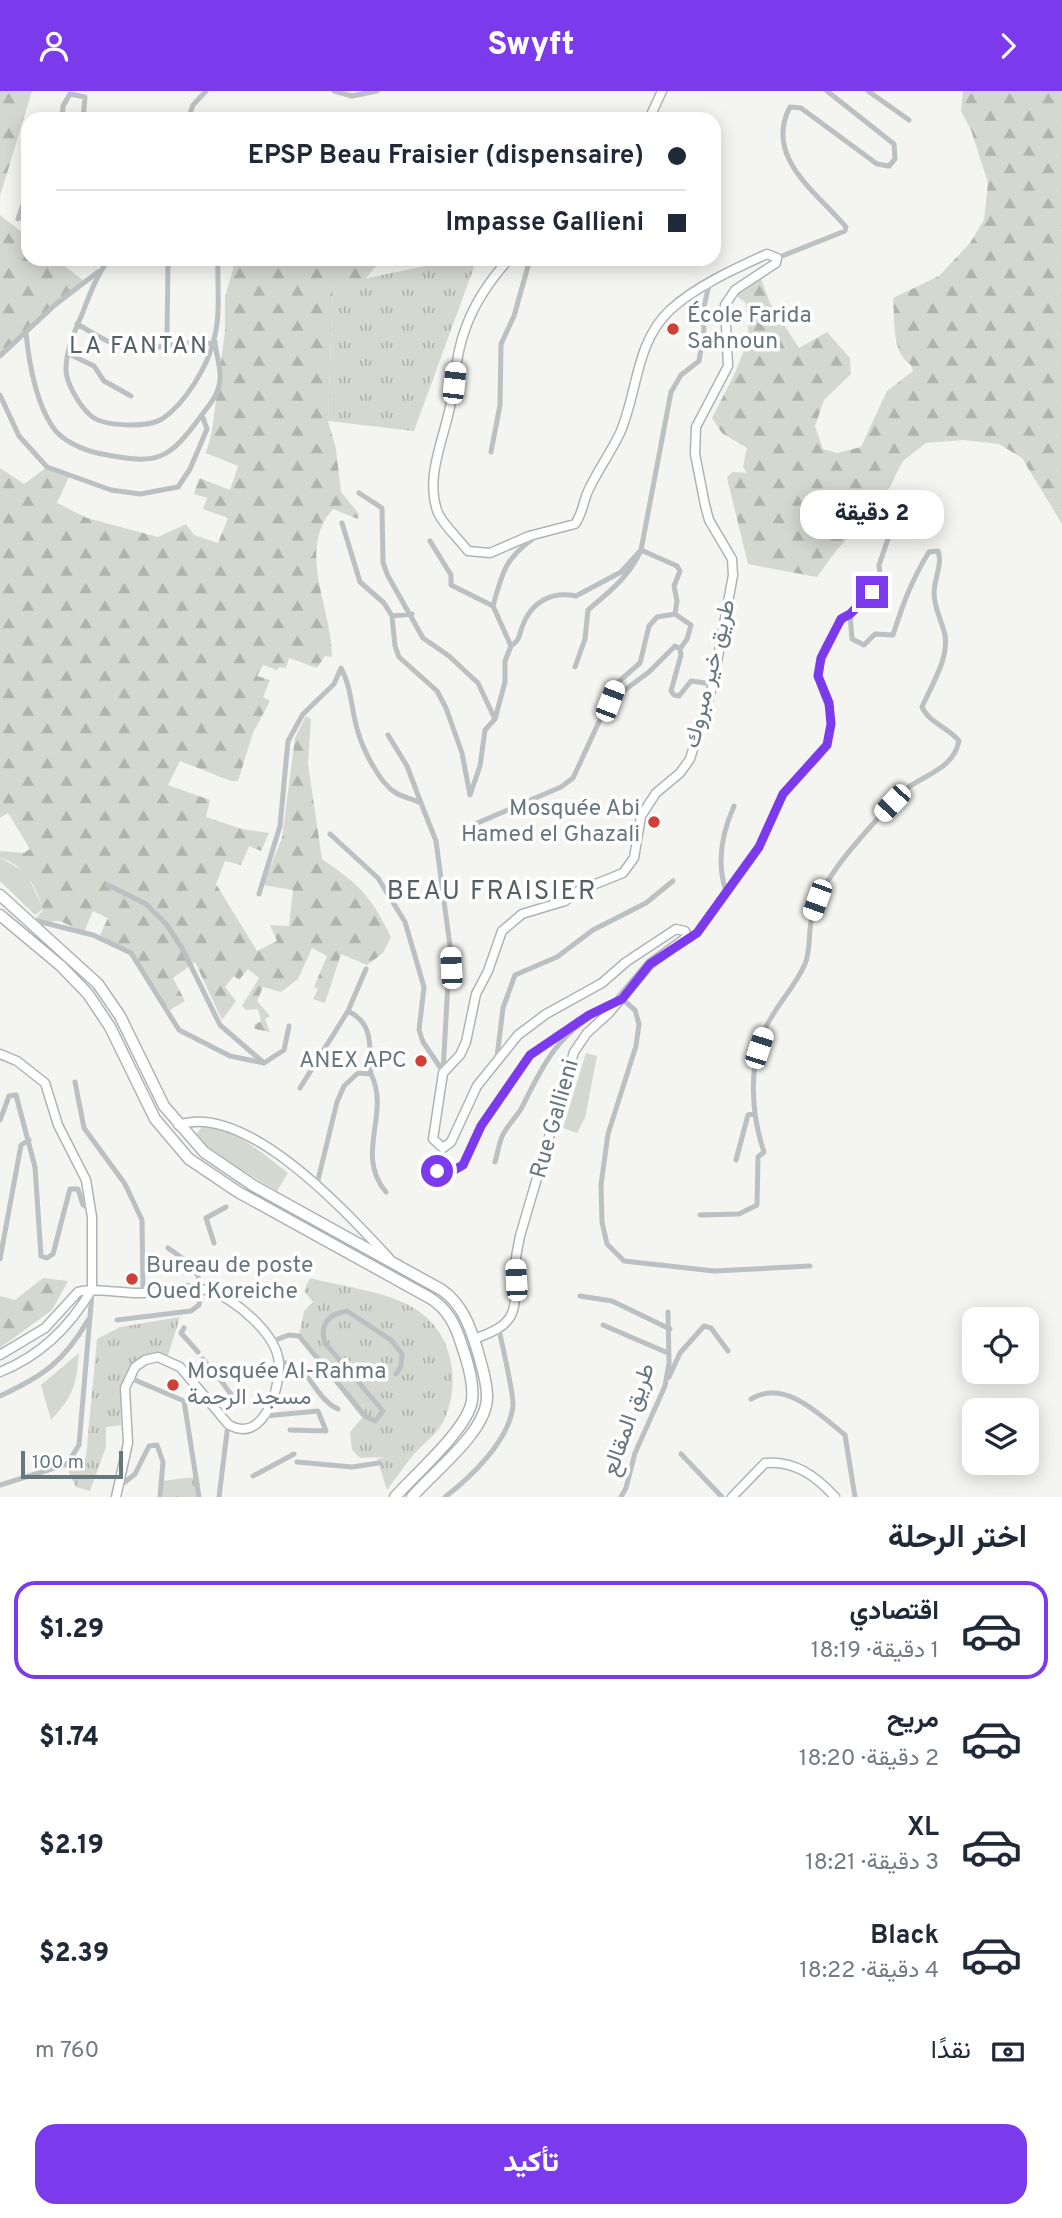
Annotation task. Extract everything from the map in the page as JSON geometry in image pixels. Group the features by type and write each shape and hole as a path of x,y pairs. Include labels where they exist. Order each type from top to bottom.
{"highway":[{"path":"0,895 91,976 107,995 159,1098 178,1125 204,1152 229,1171 452,1298 464,1314 474,1339 488,1395 483,1416 471,1434 412,1497"},
{"path":"0,915 61,966 88,994 110,1027 155,1119 188,1159 238,1192 430,1298 449,1314 466,1358 472,1385 471,1406 459,1426 394,1497"}],"street":[{"path":"190,112 193,105 206,91"},
{"path":"334,91 352,96 377,91"},
{"path":"652,112 662,91"},
{"path":"504,266 481,296 458,352 451,404 436,459 435,495 439,514 468,551 490,553 540,533 569,527 580,517 587,492 620,433 647,343 670,310 709,285 767,254 777,258 845,231 846,227 796,175 786,155 783,133 790,107 801,108 877,164 889,166 895,159 894,144 827,91"},
{"path":"868,91 909,120"},
{"path":"63,112 70,94 85,97 84,112"},
{"name":"طريق خير مبروك","path":"687,937 684,930 678,928 656,941 602,983 530,1025 497,1057 477,1086 452,1142 443,1148 433,1139 433,1124 443,1073 460,1055 466,1042 476,994 488,971 502,931 522,914 565,901 598,882 617,878 634,858 641,816 656,793 680,773 690,759 713,684 733,575 732,559 709,520 705,505 695,454 696,427 728,366 725,305 735,290 776,263 777,258"},
{"path":"0,356 56,304 103,266"},
{"path":"163,346 167,337 168,266"},
{"path":"26,333 36,383 53,428 68,440 91,452 129,459 171,453 188,437 212,405 220,379 214,342 218,266"},
{"path":"491,452 500,405 502,344 514,316 528,266"},
{"path":"100,270 77,324 65,369 91,417 142,426 162,419 179,403 202,370 214,342"},
{"path":"575,667 584,639 588,610 623,579 635,565 641,550 671,392 681,375 699,361 704,329 702,315 709,285"},
{"path":"77,324 114,345 139,352 163,346 214,342"},
{"path":"69,354 94,366 104,381 131,396"},
{"path":"0,395 19,436 47,467 111,490 140,494 178,487 191,468 207,429 202,415"},
{"path":"359,493 382,508 383,563 423,638 449,656 478,683 495,719"},
{"path":"342,523 360,582 384,603 392,616 395,646 400,657 437,691 446,708 462,753 470,795 480,766 485,730 495,719 505,682 505,661 511,646 517,642 525,621 538,603 548,596 563,593 576,596 621,572 641,550"},
{"path":"493,606 504,566 511,555 540,533"},
{"path":"700,1215 738,1214 757,1205 758,1157 764,1152 755,1113 754,1074 759,1048 765,1028 797,981 807,958 808,934 817,900 841,864 905,789 941,769 956,753 959,741 951,731 926,716 922,707 945,653 945,636 934,596 934,574 940,560 938,551 929,552 905,593 893,635 875,634 864,645 852,639 850,614 881,582 879,565 888,539"},
{"path":"430,541 451,575 451,585 493,606 511,646"},
{"path":"641,550 667,561 680,571 674,586 675,614"},
{"path":"392,616 412,614"},
{"path":"475,824 499,811 561,787 573,778 617,683 640,663 649,626 657,617 675,614 691,625 687,639 610,701"},
{"name":"Rue Gallieni","path":"499,1330 514,1311 515,1265 520,1237 574,1052 587,1033 622,999 650,964 687,937 697,933 759,847 783,794 827,745 831,724 829,703 818,676 821,658 841,619 850,614"},
{"path":"677,647 681,655 671,691 674,695 679,696 691,681 713,684"},
{"path":"259,894 279,826 288,741 293,726 319,695 334,684 340,668 354,701 358,732 386,784 394,792 421,803"},
{"path":"388,735 407,766 436,841 450,946 443,1073"},
{"path":"726,891 721,878 722,836 734,806"},
{"path":"330,834 378,878 405,922 424,987 419,1030 423,1042 443,1073"},
{"path":"497,1057 503,1008 515,975 557,957 593,930 646,903 673,881"},
{"path":"108,885 146,904 166,923 182,948 220,1025 264,1063"},
{"path":"26,918 93,935 131,953 179,1030 230,1056 264,1063 284,1050 289,1026"},
{"path":"300,1088 348,1011 366,969"},
{"path":"425,1166 437,1171 454,1170 463,1165 481,1126 530,1055 589,1015 622,999 635,1010 639,1024 636,1047 608,1134 601,1185 602,1222 607,1244 624,1261 714,1272 810,1266"},
{"path":"348,1011 361,1017 367,1026 371,1074 377,1098 371,1172 386,1192"},
{"path":"495,1162 504,1131 513,1122 536,1076 567,1032"},
{"path":"0,1054 18,1061 45,1083 58,1125 86,1180 91,1210 92,1289 79,1445 67,1464 0,1485"},
{"path":"317,1184 337,1102 344,1086 358,1073 371,1074"},
{"path":"75,1082 84,1128 125,1184 142,1220 143,1293"},
{"path":"0,1120 9,1096 16,1095 35,1167 41,1256 48,1258 53,1254 71,1189 78,1189 84,1206 91,1210"},
{"path":"736,1160 748,1115 755,1113"},
{"path":"178,1125 204,1120 227,1127 253,1140 317,1184 393,1263"},
{"path":"0,1259 15,1191 16,1162 21,1145 29,1140"},
{"path":"214,1243 206,1218 226,1207"},
{"path":"117,1319 191,1311 199,1305 202,1290 197,1272 169,1248"},
{"path":"0,1372 30,1359 45,1347 92,1289"},
{"path":"0,1355 27,1340 53,1320 78,1292 92,1289 107,1293 202,1290 223,1297 247,1313 271,1342 279,1363 273,1397 265,1416 248,1429 239,1430 228,1424 180,1367 165,1359 145,1360 128,1377 125,1388 128,1443 116,1497"},
{"path":"580,1296 612,1301 670,1329"},
{"path":"271,1342 289,1335 299,1336 365,1416 375,1421 383,1411 325,1343 322,1333 326,1321 333,1313 347,1311 391,1340 402,1355 401,1366 396,1374"},
{"name":"طريق المقالع","path":"621,1497 635,1453 665,1387 670,1329 668,1312"},
{"path":"0,1396 54,1367 69,1351 90,1316"},
{"path":"603,1325 668,1353"},
{"path":"665,1387 680,1353 704,1326 711,1328 728,1351"},
{"path":"184,1328 181,1333 198,1352"},
{"path":"445,1497 489,1455 511,1412 512,1396 499,1330 474,1339"},
{"path":"203,1359 214,1372"},
{"path":"279,1363 297,1367 306,1374 326,1402 338,1409"},
{"path":"128,1377 184,1401 199,1497"},
{"path":"219,1378 236,1401 219,1415"},
{"path":"751,1399 772,1391 790,1396 814,1410 845,1435 855,1497"},
{"path":"265,1416 318,1411 326,1431 290,1430"},
{"path":"219,1497 228,1424"},
{"path":"120,1486 135,1474 149,1446 157,1445 163,1462 160,1497"},
{"path":"253,1476 294,1454"},
{"path":"681,1454 722,1497"},
{"path":"732,1497 765,1463 783,1461 808,1473 835,1497"},
{"path":"297,1462 352,1467 379,1463"}],"green space":[{"path":"0,91 32,91 26,112 21,112 21,127 0,196"},
{"path":"963,91 1062,91 1062,524 1022,458 999,444 963,440 926,443 903,461 878,509 838,548 817,577 748,564 727,478 732,472 747,473 743,467 747,448 722,433 712,418 749,338 746,303 738,297 737,289 760,276 770,303 799,348 827,332 850,358 851,374 824,400 815,426 823,449 837,453 861,447 887,391 913,371 897,344 893,298 939,276 970,243 984,220 988,183 971,130 961,111"},
{"path":"0,215 21,232 21,266 65,266 85,282 0,355"},
{"path":"234,266 376,266 365,279 333,286 328,421 336,449 341,492 359,514 358,519 333,509 322,525 317,543 316,561 331,638 332,657 325,656 317,668 289,658 286,668 279,667 277,670 263,665 257,676 270,680 263,697 270,701 253,733 238,781 231,781 180,761 168,785 210,800 206,817 242,829 269,833 261,851 249,846 241,865 225,861 216,884 257,951 277,941 270,925 289,926 293,890 263,885 282,838 295,738 306,716 311,719 308,764 322,859 363,892 391,937 383,953 367,965 341,954 325,1003 313,999 318,989 314,987 327,956 312,948 298,979 281,992 263,987 257,1001 270,1016 265,1019 270,1032 255,1029 254,1025 261,1021 258,1009 246,1010 242,1006 259,978 248,969 239,980 234,976 225,987 236,1001 222,1020 195,962 173,978 185,1001 170,1010 127,951 100,935 108,918 93,911 84,932 60,921 42,922 36,918 43,910 29,878 17,866 0,858 0,851 24,853 30,849 8,813 0,818 0,468 24,484 47,467 69,477 57,503 87,518 158,537 186,524 194,535 218,543 228,518 203,509 207,498 194,494 199,478 230,490 238,466 206,453 212,431 225,331 225,297"},
{"path":"426,266 474,266 414,431 328,421 333,285"},
{"path":"0,858 26,872 43,909 35,915 0,881"},
{"path":"586,1053 597,1056 585,1118 577,1133 563,1128"},
{"path":"205,1123 239,1137 288,1173 277,1191 216,1155 195,1136"},
{"path":"43,1278 68,1281 52,1310 0,1348 0,1296 15,1300"},
{"path":"310,1278 396,1299 431,1321 443,1339 453,1378 452,1394 445,1417 439,1428 413,1455 387,1490 377,1459 384,1457 360,1458 352,1450 350,1432 362,1418 299,1336 304,1311 313,1302 304,1291"},
{"path":"180,1317 168,1355 139,1361 125,1375 121,1397 121,1425 106,1427 106,1447 90,1491 76,1487 68,1471 82,1464 86,1457 97,1339 120,1327"},
{"path":"79,1353 72,1389 65,1404 51,1420 41,1385"},
{"path":"194,1477 197,1497 163,1497 162,1481"}],"place":[{"name":"École Farida Sahnoun","path":"673,329"},
{"name":"Mosquée Abi Hamed el Ghazali","path":"654,822"},
{"name":"ANEX APC","path":"421,1061"},
{"name":"Bureau de poste Oued Koreiche","path":"132,1279"},
{"name":"Mosquée Al-Rahma مسجد الرحمة","path":"173,1385"}],"district":[{"name":"LA FANTAN","path":"139,347"},
{"name":"BEAU FRAISIER","path":"492,892"}],"route":[{"path":"437,1171 454,1170 463,1165 472,1151 481,1126 530,1055 589,1015 622,999 650,964 687,937 697,933 759,847 783,794 793,779 827,745 831,724 829,703 818,676 821,658 841,619 850,614 872,592"}]}
